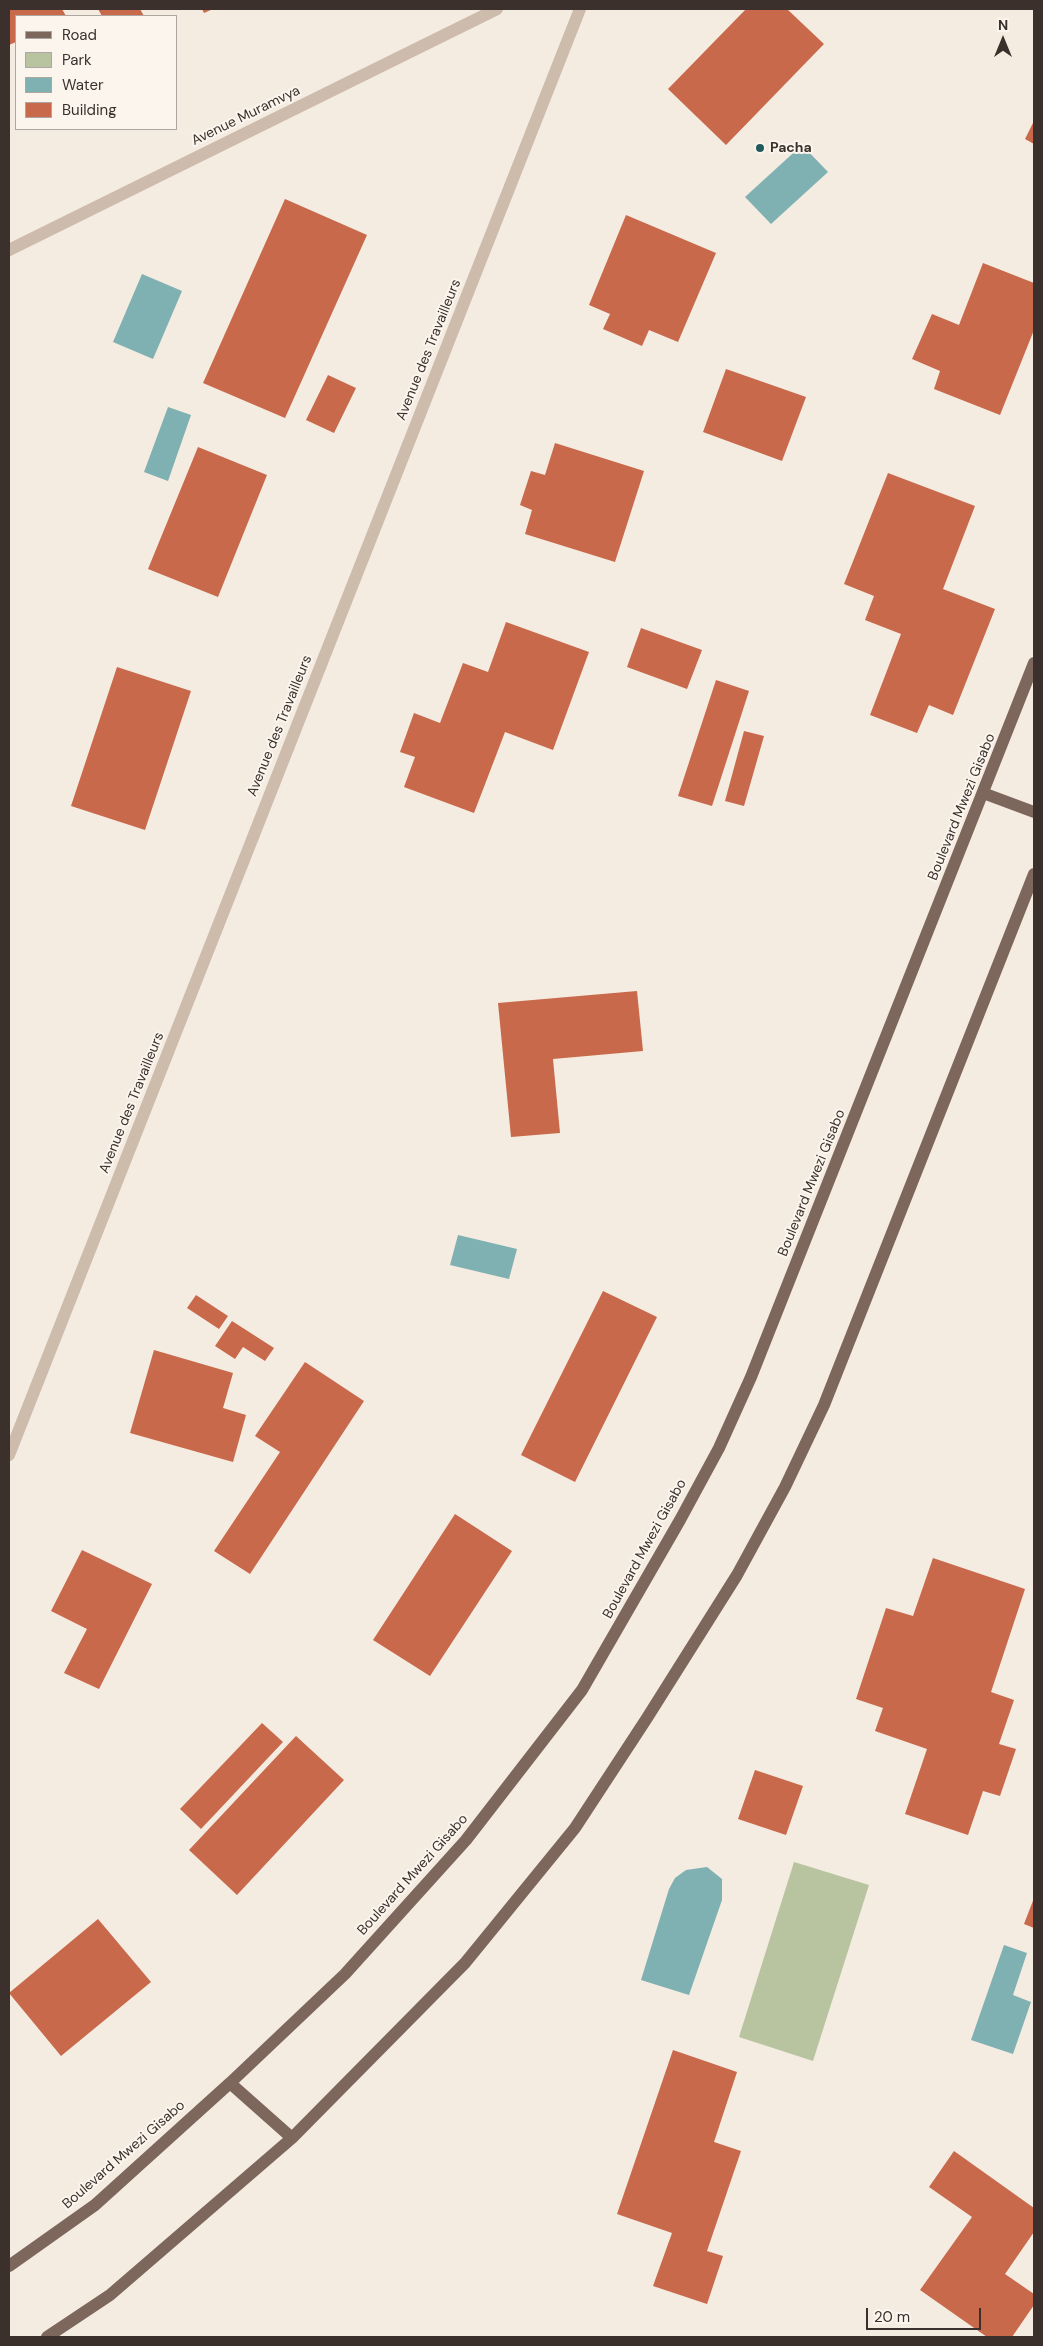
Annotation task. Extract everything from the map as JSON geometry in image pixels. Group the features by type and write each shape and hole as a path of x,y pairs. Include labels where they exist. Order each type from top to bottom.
{"main road":[{"name":"Boulevard Mwezi Gisabo","path":"9,2266 94,2205 230,2083 346,1974 466,1840 582,1690 680,1520 719,1448 751,1377 1034,664"},
{"path":"983,793 1034,812"},
{"path":"47,2337 110,2295 292,2138 465,1963 575,1828 737,1575 785,1487 824,1405 1034,874"},
{"path":"230,2083 292,2138"}],"street":[{"name":"Avenue Muramvya","path":"9,250 497,9"},
{"name":"Avenue des Travailleurs","path":"9,1455 580,9"}],"green space":[{"path":"794,1862 869,1885 813,2061 739,2037"}],"water":[{"path":"802,145 828,172 771,224 745,197"},
{"path":"142,274 182,291 153,359 113,342"},
{"path":"168,407 191,415 168,481 144,472"},
{"path":"458,1235 517,1249 509,1279 450,1265"},
{"path":"707,1867 722,1879 722,1900 689,1995 641,1980 669,1889 675,1878 686,1870"},
{"path":"1004,1945 1027,1953 1013,1995 1031,2002 1013,2054 971,2040"}],"building":[{"path":"9,9 62,9 65,15 15,15 15,42 9,45"},
{"path":"98,9 140,9 143,15 101,15"},
{"path":"202,9 213,9 204,13"},
{"path":"746,9 787,9 824,44 726,145 668,89"},
{"path":"1034,121 1034,144 1025,139"},
{"path":"285,199 367,235 285,418 203,383"},
{"path":"626,215 716,253 678,342 649,330 642,346 603,329 610,314 589,305"},
{"path":"983,263 1034,283 1034,330 1000,415 934,389 940,371 912,359 932,314 959,325"},
{"path":"726,369 806,397 782,461 703,432"},
{"path":"328,375 356,388 334,433 306,420"},
{"path":"555,443 644,471 615,562 525,534 532,510 520,505 531,471 545,475"},
{"path":"198,447 267,475 218,597 148,569"},
{"path":"888,473 975,506 943,589 995,609 953,715 929,705 917,733 870,715 901,634 865,620 874,596 844,584"},
{"path":"506,622 589,652 553,750 505,732 474,813 404,787 415,757 400,752 414,713 440,723 463,663 488,672"},
{"path":"641,628 702,650 687,689 627,667"},
{"path":"117,667 191,691 145,830 71,806"},
{"path":"716,680 749,691 712,806 678,796"},
{"path":"744,731 764,736 744,806 725,801"},
{"path":"637,991 643,1051 553,1059 560,1133 511,1137 498,1003"},
{"path":"603,1291 657,1317 575,1482 521,1455"},
{"path":"196,1295 228,1316 219,1329 187,1308"},
{"path":"232,1321 274,1348 265,1361 243,1347 235,1359 215,1346"},
{"path":"154,1350 233,1373 223,1408 246,1415 233,1462 130,1433"},
{"path":"305,1362 364,1401 250,1574 214,1551 280,1452 255,1436"},
{"path":"455,1514 512,1551 430,1676 373,1640"},
{"path":"82,1550 152,1584 99,1689 64,1673 87,1629 51,1611"},
{"path":"933,1558 1025,1589 991,1692 1014,1700 999,1744 1016,1749 1000,1796 983,1791 968,1835 905,1814 927,1749 875,1731 883,1708 856,1699 886,1608 913,1616"},
{"path":"262,1723 283,1742 201,1829 180,1809"},
{"path":"296,1736 344,1780 237,1895 189,1850"},
{"path":"755,1770 803,1786 786,1835 738,1819"},
{"path":"1034,1898 1034,1928 1024,1924"},
{"path":"98,1919 151,1982 61,2056 9,1993"},
{"path":"673,2050 737,2072 714,2142 741,2151 707,2251 723,2256 707,2304 653,2286 672,2233 617,2214"},
{"path":"954,2151 1034,2208 1034,2232 1005,2274 1034,2294 1034,2305 1012,2337 987,2337 920,2290 972,2217 929,2187"}],"place":[{"name":"Pacha","path":"760,148"}]}
